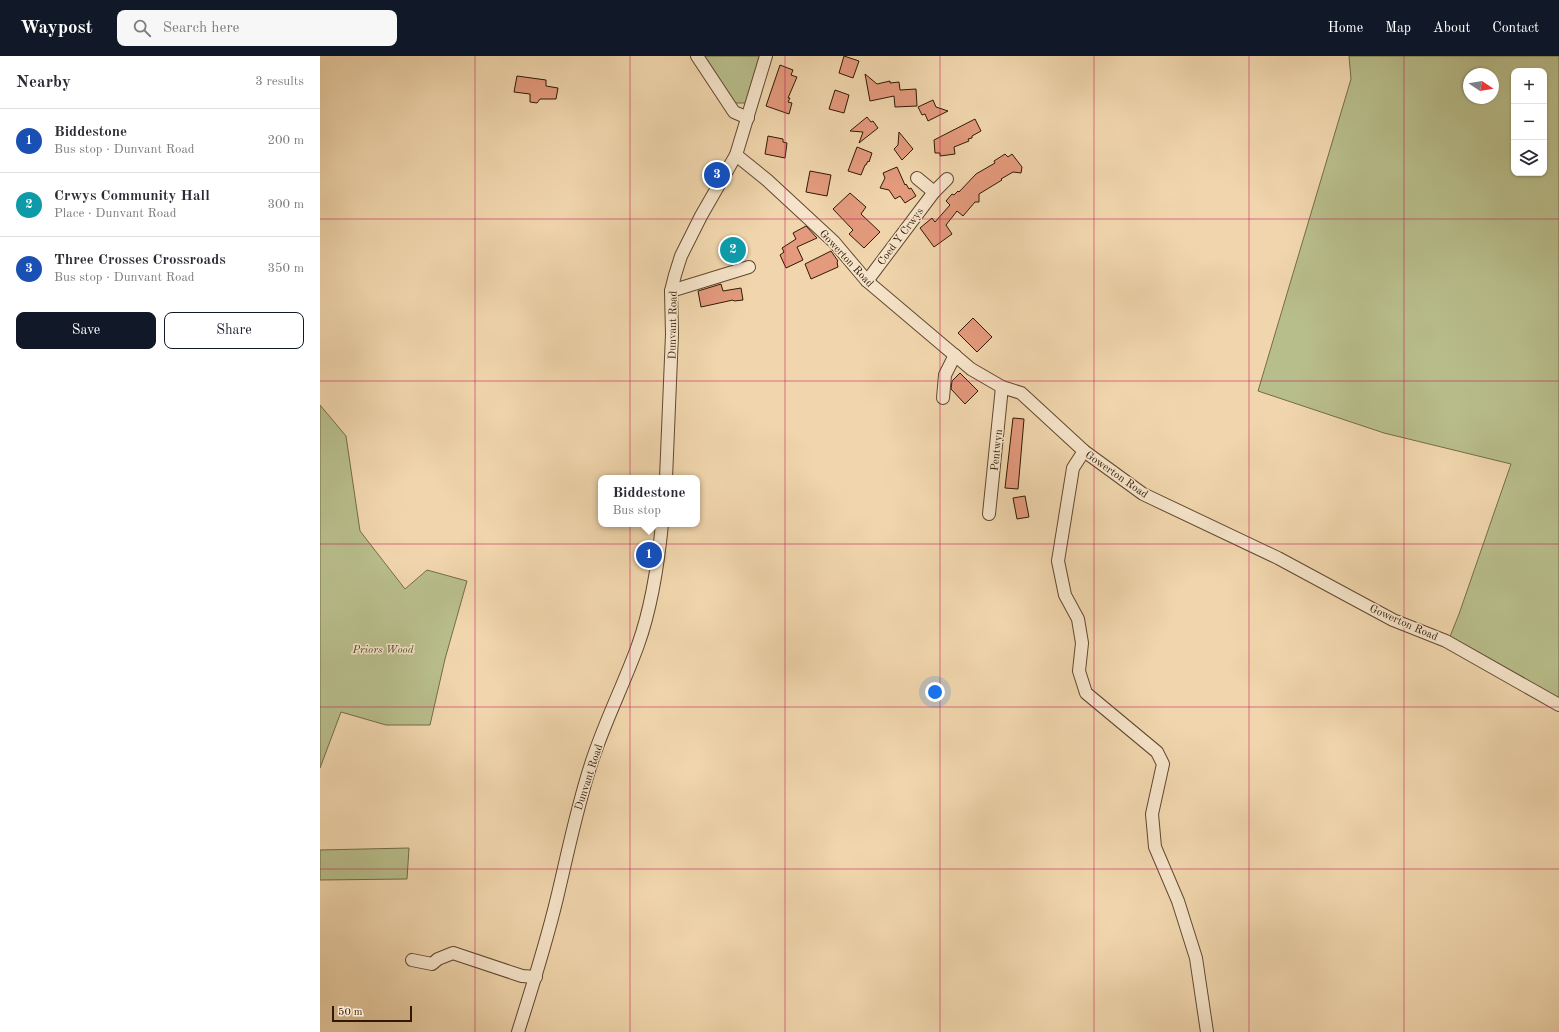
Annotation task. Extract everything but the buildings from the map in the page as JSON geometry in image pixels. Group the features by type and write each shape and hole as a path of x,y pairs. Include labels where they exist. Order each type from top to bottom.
{"street":[{"path":"697,56 734,112 748,118"},
{"name":"Dunvant Road","path":"666,475 672,334 671,291 681,256 701,216 736,155 766,56"},
{"name":"Gowerton Road","path":"736,155 767,180 834,242 867,281 971,369 1002,387 1021,393 1084,451 1143,494 1278,558 1393,620 1446,641 1559,705"},
{"path":"917,178 934,192"},
{"name":"Coed Y Crwys","path":"867,281 934,192 947,179"},
{"path":"671,291 749,267"},
{"path":"943,398 945,375 955,355"},
{"name":"Pentwyn","path":"989,514 1002,387"},
{"path":"1084,451 1072,468 1058,561 1065,594 1078,619 1082,643 1079,672 1086,693 1157,752 1164,764 1152,814 1155,847 1178,901 1196,958 1207,1032"},
{"name":"Dunvant Road","path":"518,1032 536,977 557,899 576,815 592,760 638,644 650,600 658,562 662,527"},
{"path":"412,960 432,964 438,959 453,953 513,973 536,977"}],"green space":[{"path":"704,56 761,56 747,103 736,103 731,98"},
{"path":"1349,56 1559,56 1559,700 1449,639 1511,464 1384,433 1258,391 1351,79"},
{"name":"Priors Wood","path":"320,405 346,436 360,531 405,589 427,570 467,581 445,659 430,725 386,725 341,712 320,768"},
{"path":"409,848 407,879 320,880 320,850"}],"place":[{"name":"Three Crosses Crossroads","path":"717,175"},
{"name":"Crwys Community Hall","path":"733,250"},
{"name":"Biddestone","path":"649,555"}]}
